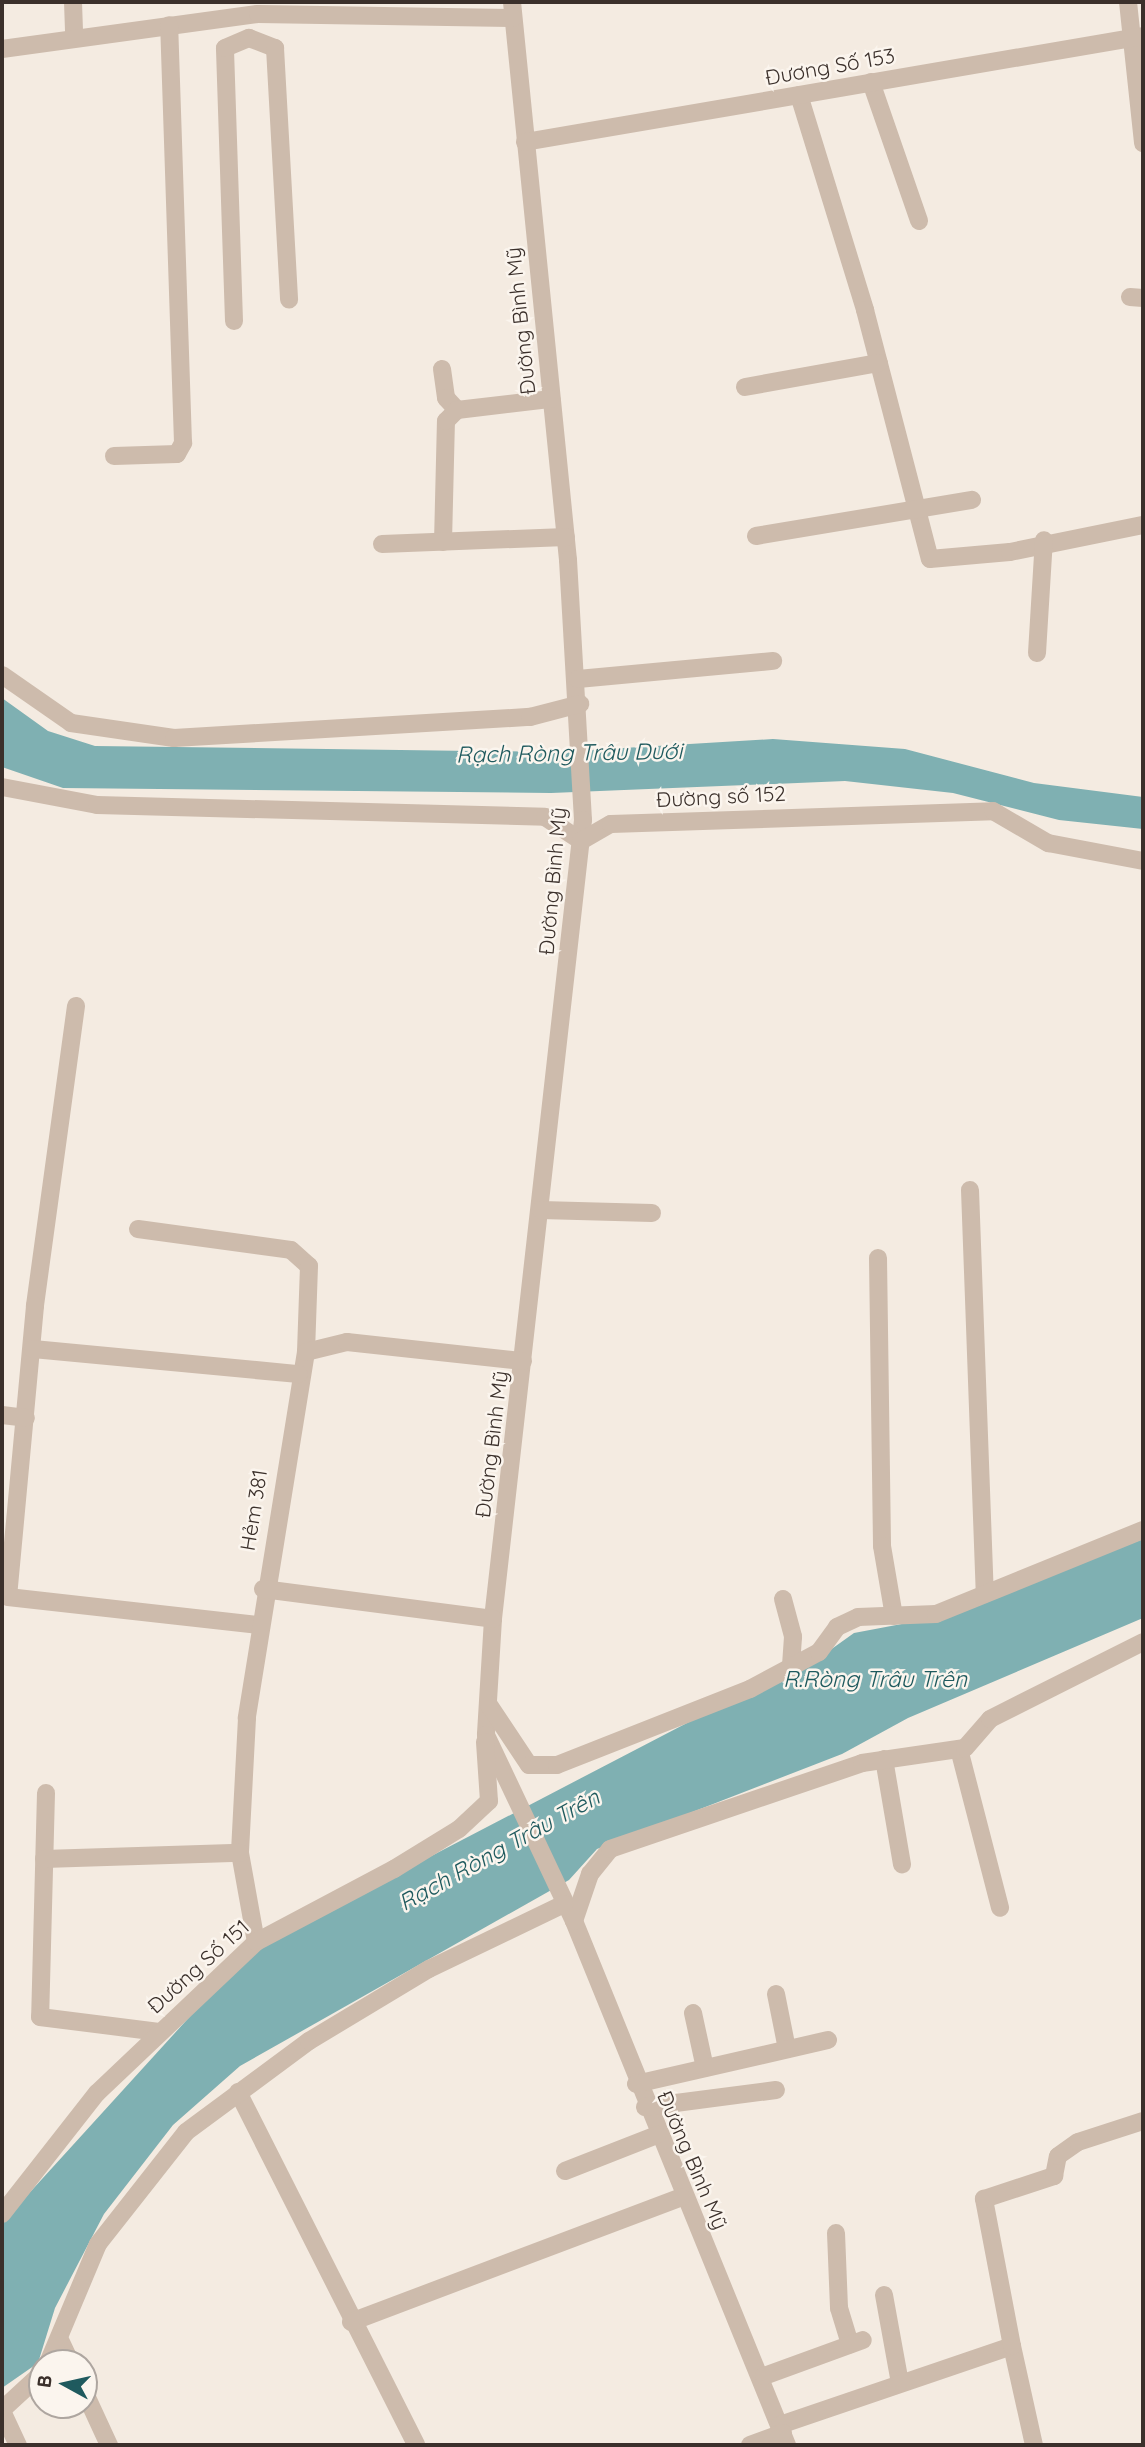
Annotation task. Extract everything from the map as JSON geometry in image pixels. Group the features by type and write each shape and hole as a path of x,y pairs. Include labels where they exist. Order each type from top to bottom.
{"street":[{"path":"73,2 74,37"},
{"path":"1128,2 1137,37 1143,142"},
{"path":"2,49 74,37 258,14 513,10"},
{"name":"Đường Bình Mỹ","path":"513,10 566,537 580,704 583,820 493,1619 486,1697 486,1735 495,1762 573,1921 681,2197 764,2376 783,2435"},
{"path":"258,14 258,37"},
{"path":"114,456 177,454 184,443 169,25"},
{"path":"258,37 275,48 289,300"},
{"path":"234,321 225,48 258,37"},
{"name":"Đương Số 153","path":"525,142 1137,37"},
{"path":"871,82 919,221"},
{"path":"799,95 879,363 914,508 930,559 942,562 1044,540 1143,525"},
{"path":"745,387 879,363"},
{"path":"442,369 446,398 457,410"},
{"path":"443,542 446,421 457,410 551,400"},
{"path":"756,536 972,500"},
{"path":"382,544 566,537"},
{"path":"1037,653 1044,540"},
{"path":"578,679 773,661"},
{"path":"2,675 71,723 174,738 530,717 580,704"},
{"path":"2,787 97,805 545,817 581,841"},
{"name":"Đường số 152","path":"581,841 611,824 993,811 1048,843 1143,861"},
{"path":"76,1006 33,1349 8,1597 258,1625"},
{"path":"970,1189 985,1594"},
{"path":"541,1210 652,1213"},
{"name":"Hẻm 381","path":"138,1229 302,1254 309,1266 306,1352 299,1374 258,1625 240,1853 256,1942"},
{"path":"878,1258 883,1546 894,1616"},
{"path":"306,1352 347,1342 523,1361"},
{"path":"33,1349 299,1374"},
{"path":"2,1415 26,1418"},
{"path":"486,1697 529,1765 557,1765 790,1668 858,1616 936,1614 1143,1530"},
{"path":"263,1589 493,1619"},
{"path":"783,1598 793,1637 790,1668"},
{"path":"573,1921 590,1874 610,1849 884,1759 959,1749 990,1718 1143,1642"},
{"name":"Đường Số 151","path":"2,2214 97,2093 256,1942 459,1829 489,1801 486,1735"},
{"path":"959,1749 1000,1908"},
{"path":"884,1759 902,1864"},
{"path":"46,1793 40,2017 159,2032"},
{"path":"44,1859 240,1853"},
{"path":"57,2349 98,2244 186,2132 309,2040 429,1969 560,1898"},
{"path":"776,1994 787,2049"},
{"path":"693,2013 705,2068"},
{"path":"636,2084 828,2040"},
{"path":"645,2107 776,2090"},
{"path":"238,2092 351,2322 416,2445"},
{"path":"1034,2445 984,2199 1054,2176 1058,2156 1078,2142 1143,2121"},
{"path":"565,2171 657,2135"},
{"path":"351,2322 681,2197"},
{"path":"764,2376 856,2342 839,2308 836,2233"},
{"path":"884,2295 900,2383"},
{"path":"61,2342 64,2349"},
{"path":"750,2445 783,2435 900,2383 1012,2347"},
{"path":"18,2445 2,2411 28,2386"},
{"path":"97,2419 110,2445"}],"water":[{"name":"Rạch Ròng Trâu Dưới","path":"2,698 48,731 95,746 557,752 773,739 905,749 1034,783 1143,797 1143,829 1059,820 953,793 845,781 551,793 63,788 2,767"},
{"name":"R.Ròng Trâu Trên","path":"1143,1539 1143,1618 908,1718 842,1754 597,1849 569,1880 240,2066 173,2125 104,2214 55,2308 42,2349 28,2349 28,2370 2,2388 2,2223 214,1990 272,1939 710,1711 791,1678 854,1633 944,1616"}],"water label":[{"name":"Rạch Ròng Trâu Trên","path":"499,1850"}]}
